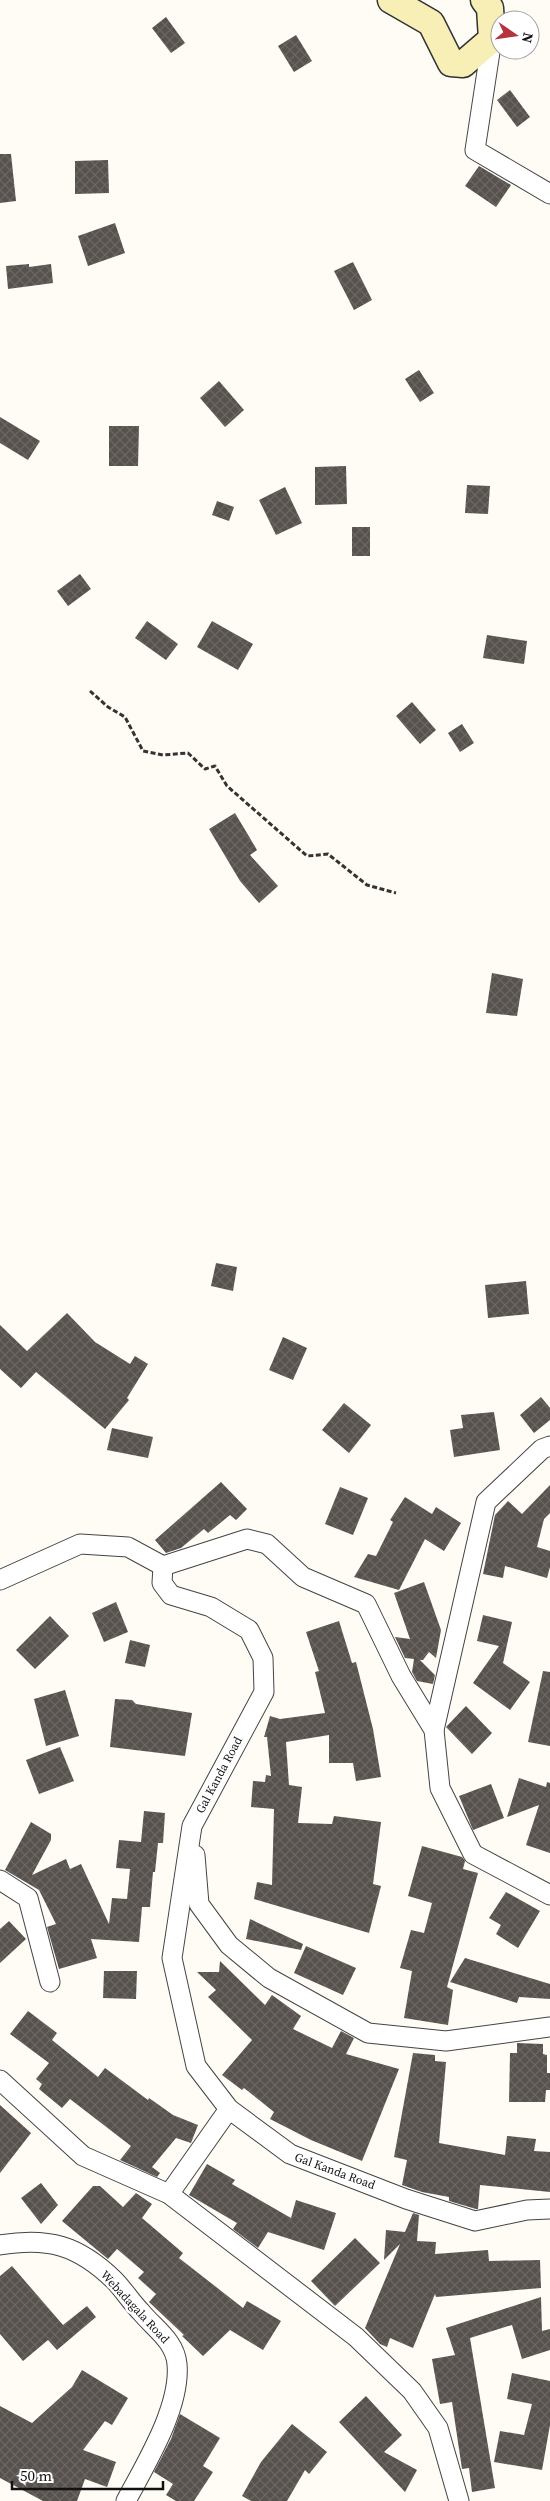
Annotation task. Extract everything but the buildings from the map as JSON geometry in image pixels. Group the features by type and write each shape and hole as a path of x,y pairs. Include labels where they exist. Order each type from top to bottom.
{"main road":[{"path":"391,0 431,23 451,63 463,64 490,41"}],"street":[{"path":"490,52 475,150 550,194"},
{"path":"550,1446 542,1449 486,1502 434,1730 440,1788 473,1854 550,1895"},
{"path":"0,1580 80,1544 128,1548 163,1566 247,1539 268,1544 303,1577 366,1604 401,1676 434,1730"},
{"name":"Gal Kanda Road","path":"163,1566 162,1583 171,1595 211,1607 249,1630 263,1658 264,1692 192,1826 172,1958 196,2066 229,2109 290,2154 448,2214 475,2221 528,2210 550,2208"},
{"path":"192,1826 199,1904 229,1945 269,1978 368,2034 446,2040 550,2027"},
{"path":"0,1880 28,1898 50,1982"},
{"path":"0,2080 83,2156 169,2194 356,2337 412,2391 438,2428 459,2501"},
{"path":"169,2194 229,2109"},
{"name":"Webadagala Road","path":"0,2244 36,2240 57,2244 87,2258 114,2280 170,2342 177,2362 176,2391 145,2464 126,2501"}],"path":[{"path":"90,691 108,707 125,717 143,751 162,755 188,753 205,769 216,766 227,786 307,856 328,854 367,885 396,893"}]}
